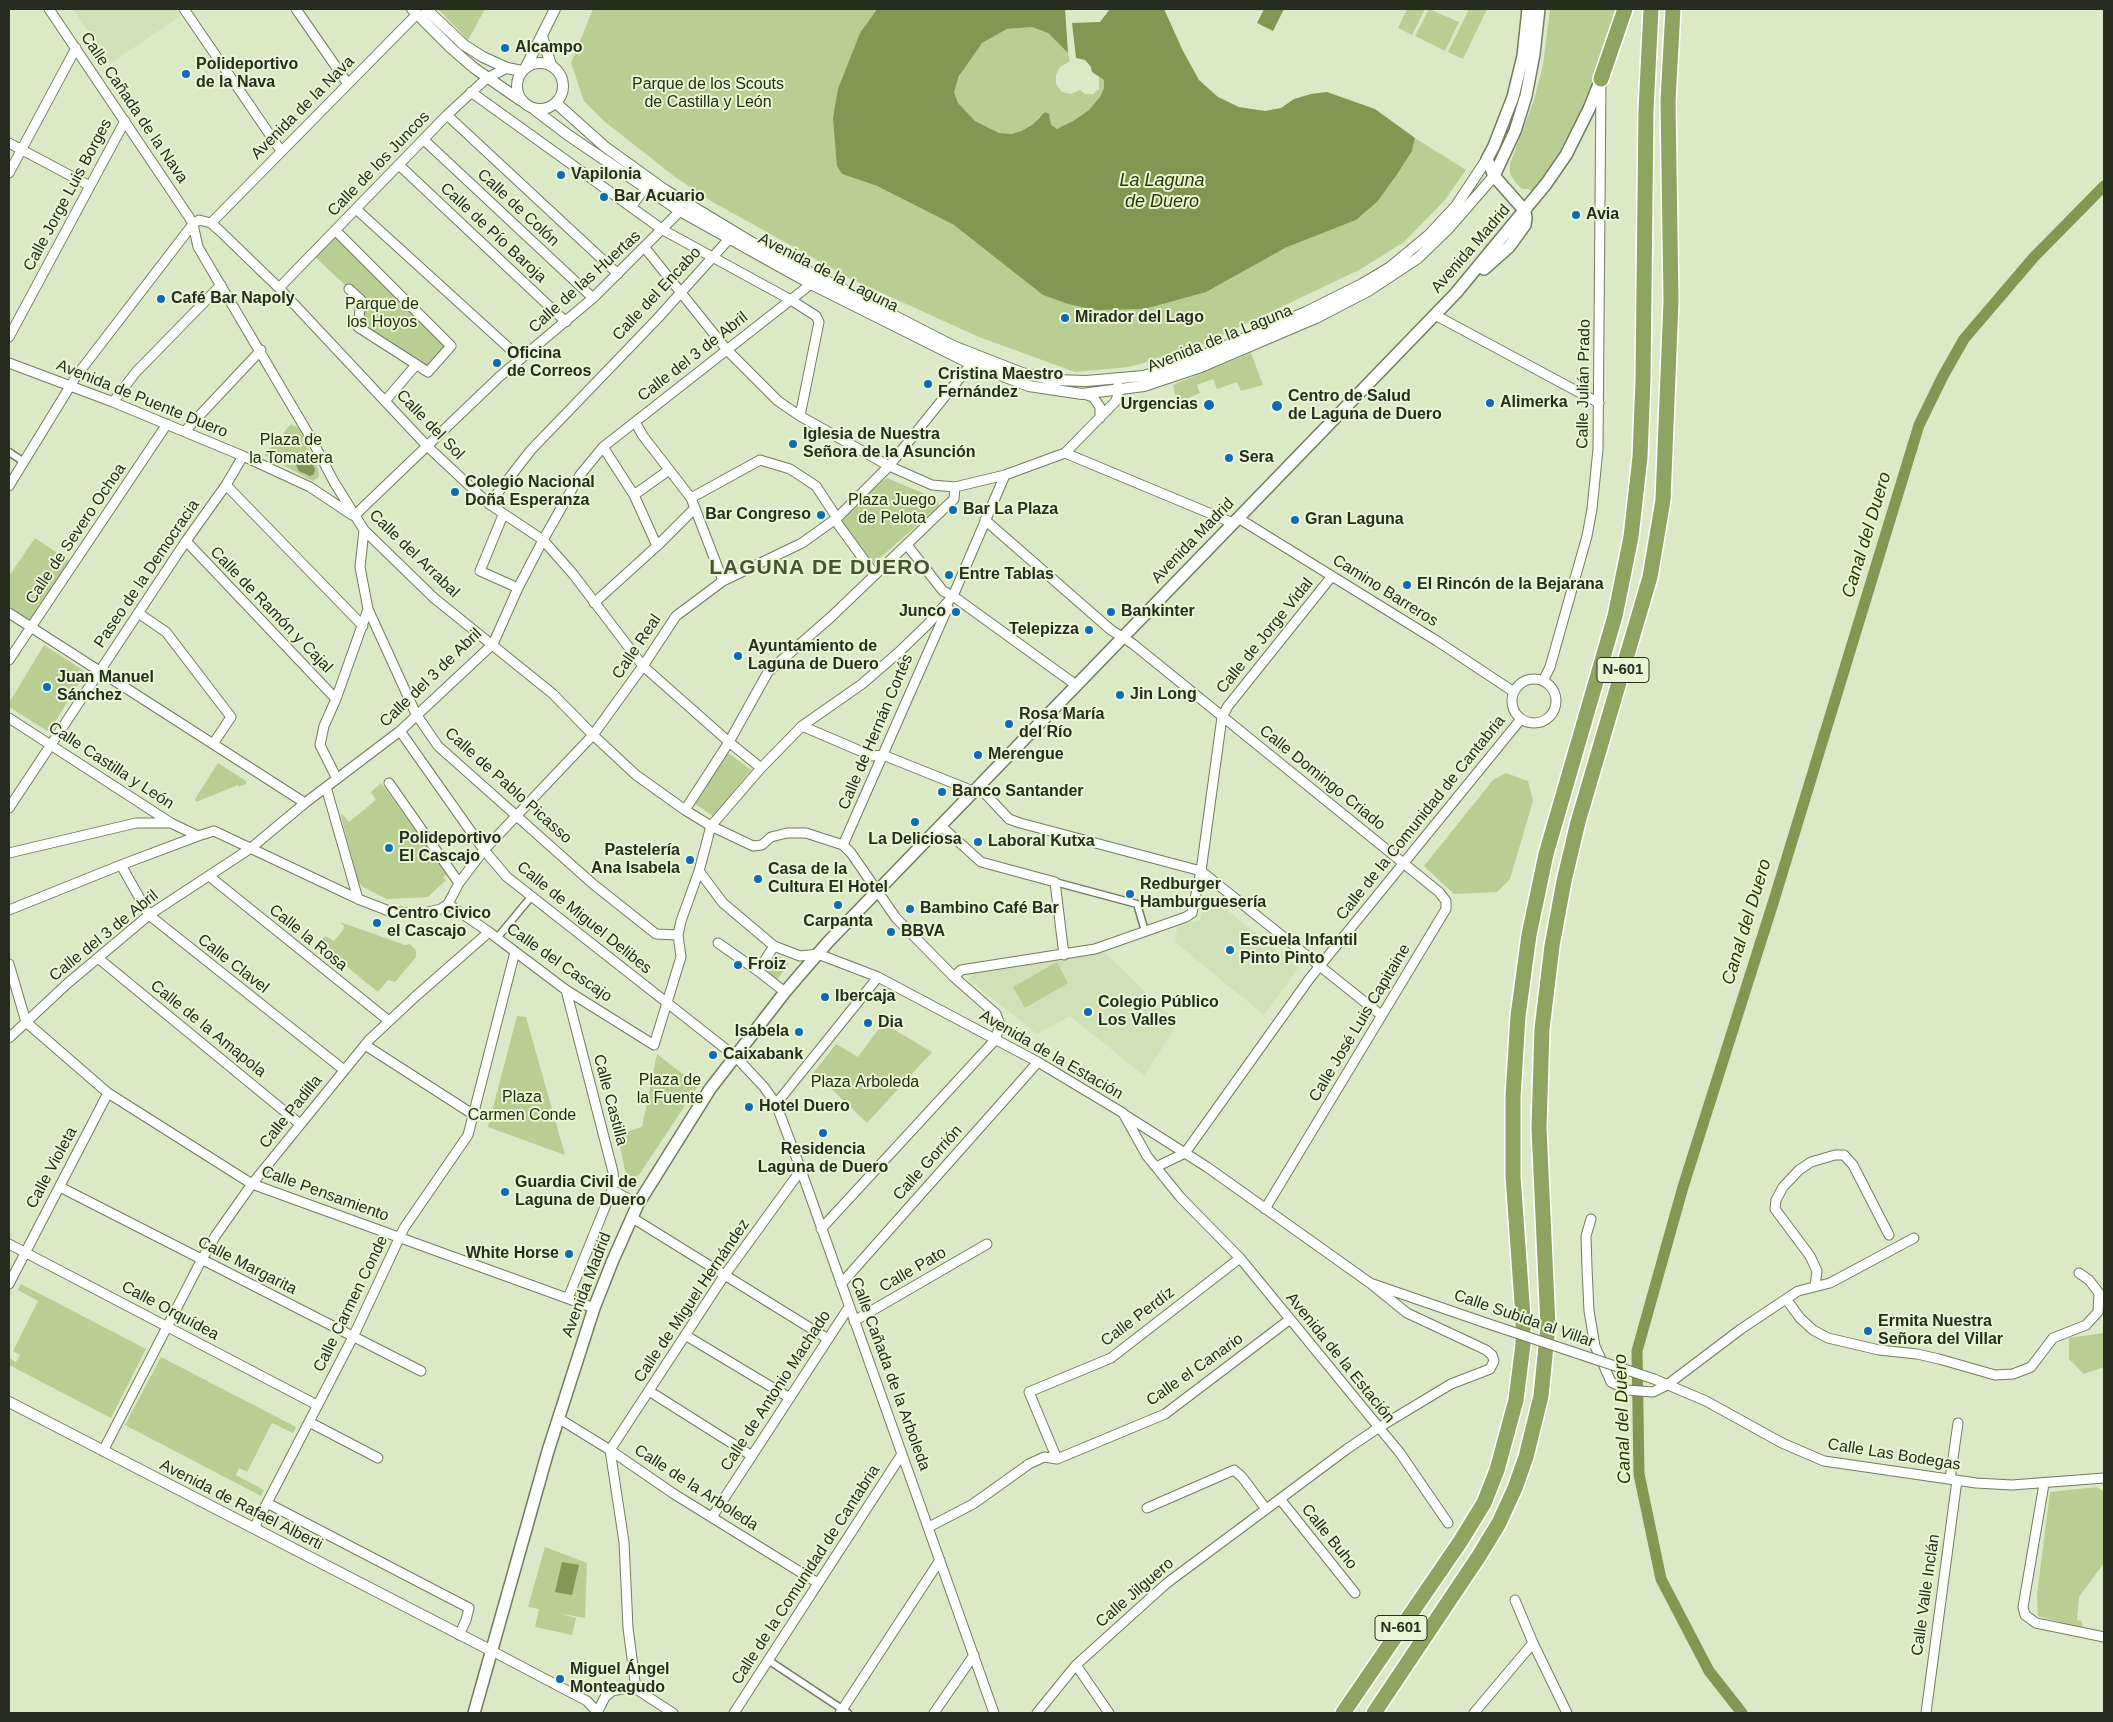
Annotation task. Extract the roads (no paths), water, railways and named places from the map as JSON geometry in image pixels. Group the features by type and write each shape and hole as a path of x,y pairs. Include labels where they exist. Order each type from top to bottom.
{"highway":[{"path":"1601,79 1625,9"},
{"name":"N-601","path":"1343,1713 1460,1542 1484,1503 1497,1470 1516,1400 1523,1344 1523,1318 1513,1176 1513,1097 1518,1016 1529,935 1546,854 1615,616 1631,537 1640,457 1643,379 1646,110 1651,9"},
{"name":"N-601","path":"1374,1713 1480,1556 1499,1523 1515,1488 1526,1457 1541,1396 1548,1326 1542,1236 1539,1128 1542,1029 1552,946 1564,881 1578,822 1650,578 1663,500 1671,301 1668,101 1674,9"}],"main road":[{"name":"Avenida de la Laguna","path":"1487,159 1514,97 1523,56 1528,9"},
{"name":"Avenida de la Laguna","path":"1494,176 1515,131 1526,96 1534,54 1539,9"},
{"name":"Avenida Madrid","path":"474,1713 558,1418 594,1308 631,1217 685,1126 785,992 877,891 1435,314 1509,247 1524,225 1525,211 1566,155 1589,109 1601,79"},
{"path":"1487,159 1494,176 1525,211"}],"street":[{"name":"Calle Cañada de la Nava","path":"49,9 193,224"},
{"path":"184,9 281,151"},
{"path":"296,9 348,84"},
{"path":"426,9 464,45 506,68 524,69 534,63 551,65"},
{"path":"520,100 516,88 518,78 555,9"},
{"path":"414,11 451,48 487,78 535,110 546,109 556,103 564,87 561,76 551,65 542,36"},
{"name":"Avenida de la Nava","path":"211,223 348,84 414,11"},
{"path":"9,173 76,48"},
{"name":"Calle de los Juncos","path":"279,288 447,115 487,78 506,68"},
{"name":"Calle Julián Prado","path":"1543,681 1550,667 1559,639 1592,509 1598,449 1601,79"},
{"path":"471,92 663,230 791,300 816,316 819,322 800,416"},
{"name":"Avenida de la Laguna","path":"556,103 604,146 665,190 751,242 945,342 1022,373 1055,380 1118,385 1144,386 1201,367 1316,318 1368,292 1418,258 1447,230 1494,176"},
{"name":"Avenida de la Laguna","path":"535,110 680,211 811,284 971,364 1029,386 1084,394 1118,385 1197,358 1306,312 1389,268 1430,234 1456,206 1487,159"},
{"path":"447,115 618,274"},
{"name":"Calle Jorge Luis Borges","path":"9,337 125,120"},
{"name":"Calle de Colón","path":"424,140 593,298"},
{"path":"9,143 90,186"},
{"name":"Calle de Pío Baroja","path":"400,165 566,322"},
{"path":"631,207 645,188"},
{"path":"356,209 521,359"},
{"name":"Calle de las Huertas","path":"354,516 521,359 593,298 680,211"},
{"path":"9,486 77,375 193,224 199,220 211,223"},
{"name":"Calle del Sol","path":"211,223 279,288 427,446 488,504 543,540 643,666 728,742 761,768"},
{"name":"Calle del Arrabal","path":"193,224 198,247 261,350 354,516 364,530 434,598 553,694 636,775 711,826 753,846 762,845 771,838 787,833 806,833 843,846"},
{"path":"335,230 451,346 428,372 358,327 361,300 349,289"},
{"name":"Calle del Encabo","path":"488,504 531,450 680,293 728,239"},
{"path":"645,248 727,350 778,401 800,416 889,466 932,485 955,487 1005,475 1065,453 1116,401 1118,385"},
{"name":"Calle del 3 de Abril","path":"9,1038 149,915 251,848 305,803 400,731 492,644 543,540 580,475 603,447 811,284"},
{"path":"113,402 136,372 221,285"},
{"path":"1435,314 1599,403"},
{"path":"185,431 261,350"},
{"name":"Avenida de Puente Duero","path":"9,363 113,402 243,456 317,492 354,516"},
{"name":"Calle Real","path":"448,904 459,883 484,850 593,735 643,666 676,616 723,581 802,543 836,519 889,466 971,364"},
{"path":"385,401 416,365"},
{"path":"1084,394 1093,397 1100,407 1100,418"},
{"path":"635,422 643,436 691,498 723,581"},
{"name":"Calle de Severo Ochoa","path":"9,660 167,424"},
{"path":"603,447 634,495 657,546"},
{"path":"9,452 24,462"},
{"name":"Camino Barreros","path":"1065,453 1235,520 1332,576 1498,680 1514,692"},
{"name":"Paseo de la Democracia","path":"9,808 186,541 226,485 243,456"},
{"path":"691,498 760,460 790,469 816,486 836,519 875,575"},
{"path":"634,495 669,470"},
{"name":"Calle de Hernán Cortés","path":"843,846 1005,475"},
{"path":"317,492 328,488 334,482"},
{"path":"226,485 363,626"},
{"path":"685,810 728,742 768,672 875,575 954,499 955,487"},
{"path":"594,603 657,546 695,508"},
{"path":"503,515 480,571 518,588"},
{"name":"Calle Domingo Criado","path":"985,520 1111,630 1132,644 1403,863"},
{"path":"337,778 320,745 324,726 336,699 368,609 360,567 364,530"},
{"name":"Calle de Ramón y Cajal","path":"186,541 336,699"},
{"path":"907,545 943,591 953,596 1076,685"},
{"name":"Calle de Jorge Vidal","path":"1222,717 1228,706 1332,576"},
{"path":"668,1005 681,957 678,935 681,921 699,871 711,826 761,768 802,726 862,684 927,625 953,596"},
{"name":"Calle de Pablo Picasso","path":"368,609 416,714 438,746 593,884 656,934 678,935"},
{"path":"9,613 305,803"},
{"path":"138,613 166,632 231,717 213,744"},
{"path":"927,625 936,630"},
{"path":"1530,680 1543,681 1554,690 1555,711 1551,717 1540,723 1527,722 1521,719 1513,707 1514,692 1518,686 1530,680"},
{"path":"954,976 961,970 1094,949 1186,918 1192,913 1201,871 1222,717"},
{"name":"Calle Castilla y León","path":"9,718 172,823 198,836"},
{"name":"Calle de la Comunidad de Cantabria","path":"1184,1153 1320,966 1521,719"},
{"path":"802,726 872,756 883,755 976,788 1010,819 1020,823 1201,871 1381,1016"},
{"name":"Calle de Miguel Delibes","path":"400,731 484,850 508,877 736,1057"},
{"path":"389,783 459,883"},
{"path":"326,787 358,899"},
{"path":"9,853 136,823 172,823"},
{"path":"940,825 981,862 1137,904 1145,931"},
{"path":"9,910 198,836 214,832 358,899 390,911 419,914 435,911 448,904"},
{"path":"821,1228 995,1040 1000,1025 996,1014 954,976 896,918 851,853 843,846"},
{"name":"Calle José Luis Capitaine","path":"1265,1209 1446,908 1444,896 1403,863"},
{"name":"Calle Clavel","path":"122,865 149,915 344,1070"},
{"name":"Avenida de la Estación","path":"699,871 723,904 774,946 800,956 818,954 878,977 1038,1062 1123,1113 1147,1156 1181,1198 1240,1258 1400,1454 1448,1522"},
{"name":"Calle la Rosa","path":"209,876 389,1021"},
{"path":"1055,882 1064,955"},
{"path":"497,938 531,897"},
{"name":"Calle del Cascajo","path":"448,904 489,932 566,990 654,1045 668,1005"},
{"name":"Calle Padilla","path":"102,1451 202,1259 216,1235 252,1184 365,1045 389,1021 489,932"},
{"path":"718,943 785,992"},
{"path":"758,971 774,946"},
{"name":"Calle Carmen Conde","path":"254,1528 353,1337 400,1236 468,1136 515,952"},
{"name":"Calle de la Amapola","path":"98,958 300,1124"},
{"path":"9,964 26,1022"},
{"path":"776,1104 878,977"},
{"name":"Calle Castilla","path":"566,990 613,1172 614,1183 612,1190"},
{"name":"Calle Pensamiento","path":"26,1022 108,1093 252,1184 400,1236 594,1308"},
{"path":"365,1045 474,1115"},
{"name":"Calle Cañada de la Arboleda","path":"736,1057 764,1087 776,1104 802,1170 994,1713"},
{"name":"Calle Gorrión","path":"841,1284 1038,1062"},
{"name":"Calle Violeta","path":"9,1284 108,1093"},
{"name":"Calle Subida al Villar","path":"1123,1113 1265,1209 1370,1283 1407,1313 1486,1350 1492,1355"},
{"path":"1156,1166 1184,1153"},
{"path":"1815,1286 1817,1271 1810,1256 1775,1209 1776,1200 1783,1187 1798,1170 1808,1164 1834,1155 1844,1155 1853,1165 1889,1235"},
{"name":"Calle de Miguel Hernández","path":"610,1450 724,1276 802,1170"},
{"name":"Calle Margarita","path":"60,1187 421,1371"},
{"path":"568,1298 612,1190 638,1204"},
{"path":"631,1217 828,1339"},
{"path":"1591,1219 1586,1236 1587,1268 1589,1311 1595,1346 1611,1382 1627,1390 1653,1392 1667,1385 1798,1291 1830,1282 1914,1238"},
{"name":"Calle Orquídea","path":"9,1244 317,1405"},
{"name":"Calle Pato","path":"854,1321 987,1244"},
{"name":"Calle Perdíz","path":"1057,1459 1029,1392 1110,1358 1240,1258"},
{"path":"1786,1299 1812,1330 1828,1338 1879,1350 1917,1354 1994,1375 2013,1374 2031,1367 2053,1338 2086,1326 2098,1312 2099,1293 2089,1280 2079,1273"},
{"name":"Calle Subida al Villar","path":"1370,1283 1667,1385"},
{"name":"Calle de Antonio Machado","path":"712,1517 849,1307"},
{"name":"Calle el Canario","path":"930,1528 973,1504 1029,1464 1044,1457 1057,1459 1165,1414 1289,1320"},
{"path":"685,1335 790,1398"},
{"name":"Calle Jilguero","path":"1037,1713 1076,1665 1167,1583 1378,1428 1451,1384 1490,1369 1494,1361 1492,1355"},
{"name":"Calle Las Bodegas","path":"1667,1385 1706,1401 1782,1444 1824,1461 1954,1480 2012,1486 2104,1478"},
{"path":"649,1391 752,1456"},
{"name":"Avenida de Rafael Alberti","path":"9,1402 492,1652"},
{"name":"Calle de la Arboleda","path":"558,1418 818,1584"},
{"path":"308,1422 378,1458"},
{"name":"Calle Valle Inclán","path":"1926,1713 1954,1480 1958,1423"},
{"path":"610,1450 624,1542 632,1670 631,1688"},
{"name":"Calle de la Comunidad de Cantabria","path":"734,1713 902,1454"},
{"path":"1146,1508 1234,1470 1242,1477 1266,1509"},
{"path":"2044,1484 2023,1607 2025,1615 2036,1623 2104,1637"},
{"name":"Calle Buho","path":"1280,1499 1355,1593"},
{"name":"Avenida de Rafael Alberti","path":"267,1503 469,1608 459,1635"},
{"path":"768,1660 843,1712 940,1560"},
{"path":"1515,1600 1563,1711"},
{"path":"1474,1713 1533,1643"},
{"path":"492,1652 587,1701 597,1712 602,1701 612,1692 631,1688 672,1713"},
{"path":"934,1713 974,1655"},
{"path":"1076,1665 1109,1713"},
{"path":"587,1701 602,1701"}],"water":[{"name":"La Laguna de Duero","path":"877,9 1065,9 1068,53 1048,33 1032,27 1007,29 982,43 959,76 954,92 958,103 975,121 999,133 1012,134 1021,131 1032,125 1045,112 1049,114 1051,125 1057,129 1089,110 1100,97 1104,88 1104,80 1092,72 1091,67 1085,60 1076,58 1072,23 1100,22 1110,9 1164,9 1183,51 1199,80 1218,97 1239,107 1265,111 1281,108 1294,99 1327,92 1375,109 1415,138 1412,151 1377,202 1356,220 1285,248 1206,292 1144,309 1095,310 1068,304 1043,295 954,225 877,186 842,174 837,166 833,118 838,89 860,33"},
{"path":"1264,9 1284,9 1273,31 1257,23"},
{"path":"297,456 306,458 312,463 315,469 314,474 310,476 299,471 294,461"},
{"path":"562,1562 579,1565 572,1595 555,1592"}],"waterway":[{"name":"Canal del Duero","path":"1742,1713 1709,1671 1661,1579 1639,1474 1637,1351 1683,1187 1774,900 1919,425 1964,339 2034,257 2104,186"}],"place":[{"name":"Alcampo","path":"505,48"},
{"name":"Polideportivo de la Nava","path":"186,74"},
{"name":"Vapilonia","path":"561,175"},
{"name":"Bar Acuario","path":"604,197"},
{"name":"Avia","path":"1576,215"},
{"name":"Café Bar Napoly","path":"161,299"},
{"name":"Mirador del Lago","path":"1065,318"},
{"name":"Oficina de Correos","path":"497,363"},
{"name":"Cristina Maestro Fernández","path":"928,384"},
{"name":"Alimerka","path":"1490,403"},
{"name":"Urgencias","path":"1209,405"},
{"name":"Centro de Salud de Laguna de Duero","path":"1277,406"},
{"name":"Iglesia de Nuestra Señora de la Asunción","path":"793,444"},
{"name":"Sera","path":"1229,458"},
{"name":"Colegio Nacional Doña Esperanza","path":"455,492"},
{"name":"Bar La Plaza","path":"953,510"},
{"name":"Bar Congreso","path":"821,515"},
{"name":"Gran Laguna","path":"1295,520"},
{"name":"Entre Tablas","path":"949,575"},
{"name":"El Rincón de la Bejarana","path":"1407,585"},
{"name":"Junco","path":"956,612"},
{"name":"Bankinter","path":"1111,612"},
{"name":"Telepizza","path":"1089,630"},
{"name":"Ayuntamiento de Laguna de Duero","path":"738,656"},
{"name":"Juan Manuel Sánchez","path":"47,687"},
{"name":"Jin Long","path":"1120,695"},
{"name":"Rosa María del Río","path":"1009,724"},
{"name":"Merengue","path":"978,755"},
{"name":"Banco Santander","path":"942,792"},
{"name":"La Deliciosa","path":"915,822"},
{"name":"Laboral Kutxa","path":"978,842"},
{"name":"Polideportivo El Cascajo","path":"389,848"},
{"name":"Pastelería Ana Isabela","path":"690,860"},
{"name":"Casa de la Cultura El Hotel","path":"758,879"},
{"name":"Redburger Hamburguesería","path":"1130,894"},
{"name":"Carpanta","path":"838,905"},
{"name":"Bambino Café Bar","path":"910,909"},
{"name":"Centro Civico el Cascajo","path":"377,923"},
{"name":"BBVA","path":"891,932"},
{"name":"Escuela Infantil Pinto Pinto","path":"1230,950"},
{"name":"Froiz","path":"738,965"},
{"name":"Ibercaja","path":"825,997"},
{"name":"Colegio Público Los Valles","path":"1088,1012"},
{"name":"Dia","path":"868,1023"},
{"name":"Isabela","path":"799,1032"},
{"name":"Caixabank","path":"713,1055"},
{"name":"Hotel Duero","path":"749,1107"},
{"name":"Residencia Laguna de Duero","path":"823,1133"},
{"name":"Guardia Civil de Laguna de Duero","path":"505,1192"},
{"name":"White Horse","path":"569,1254"},
{"name":"Ermita Nuestra Señora del Villar","path":"1868,1331"},
{"name":"Miguel Ángel Monteagudo","path":"560,1679"}],"district":[{"name":"LAGUNA DE DUERO","path":"820,568"}],"park label":[{"name":"Parque de los Scouts de Castilla y León","path":"708,94"},
{"name":"Parque de los Hoyos","path":"382,314"},
{"name":"Plaza de la Tomatera","path":"291,450"},
{"name":"Plaza Juego de Pelota","path":"892,510"},
{"name":"Plaza Arboleda","path":"865,1083"},
{"name":"Plaza de la Fuente","path":"670,1090"},
{"name":"Plaza Carmen Conde","path":"522,1107"}]}
